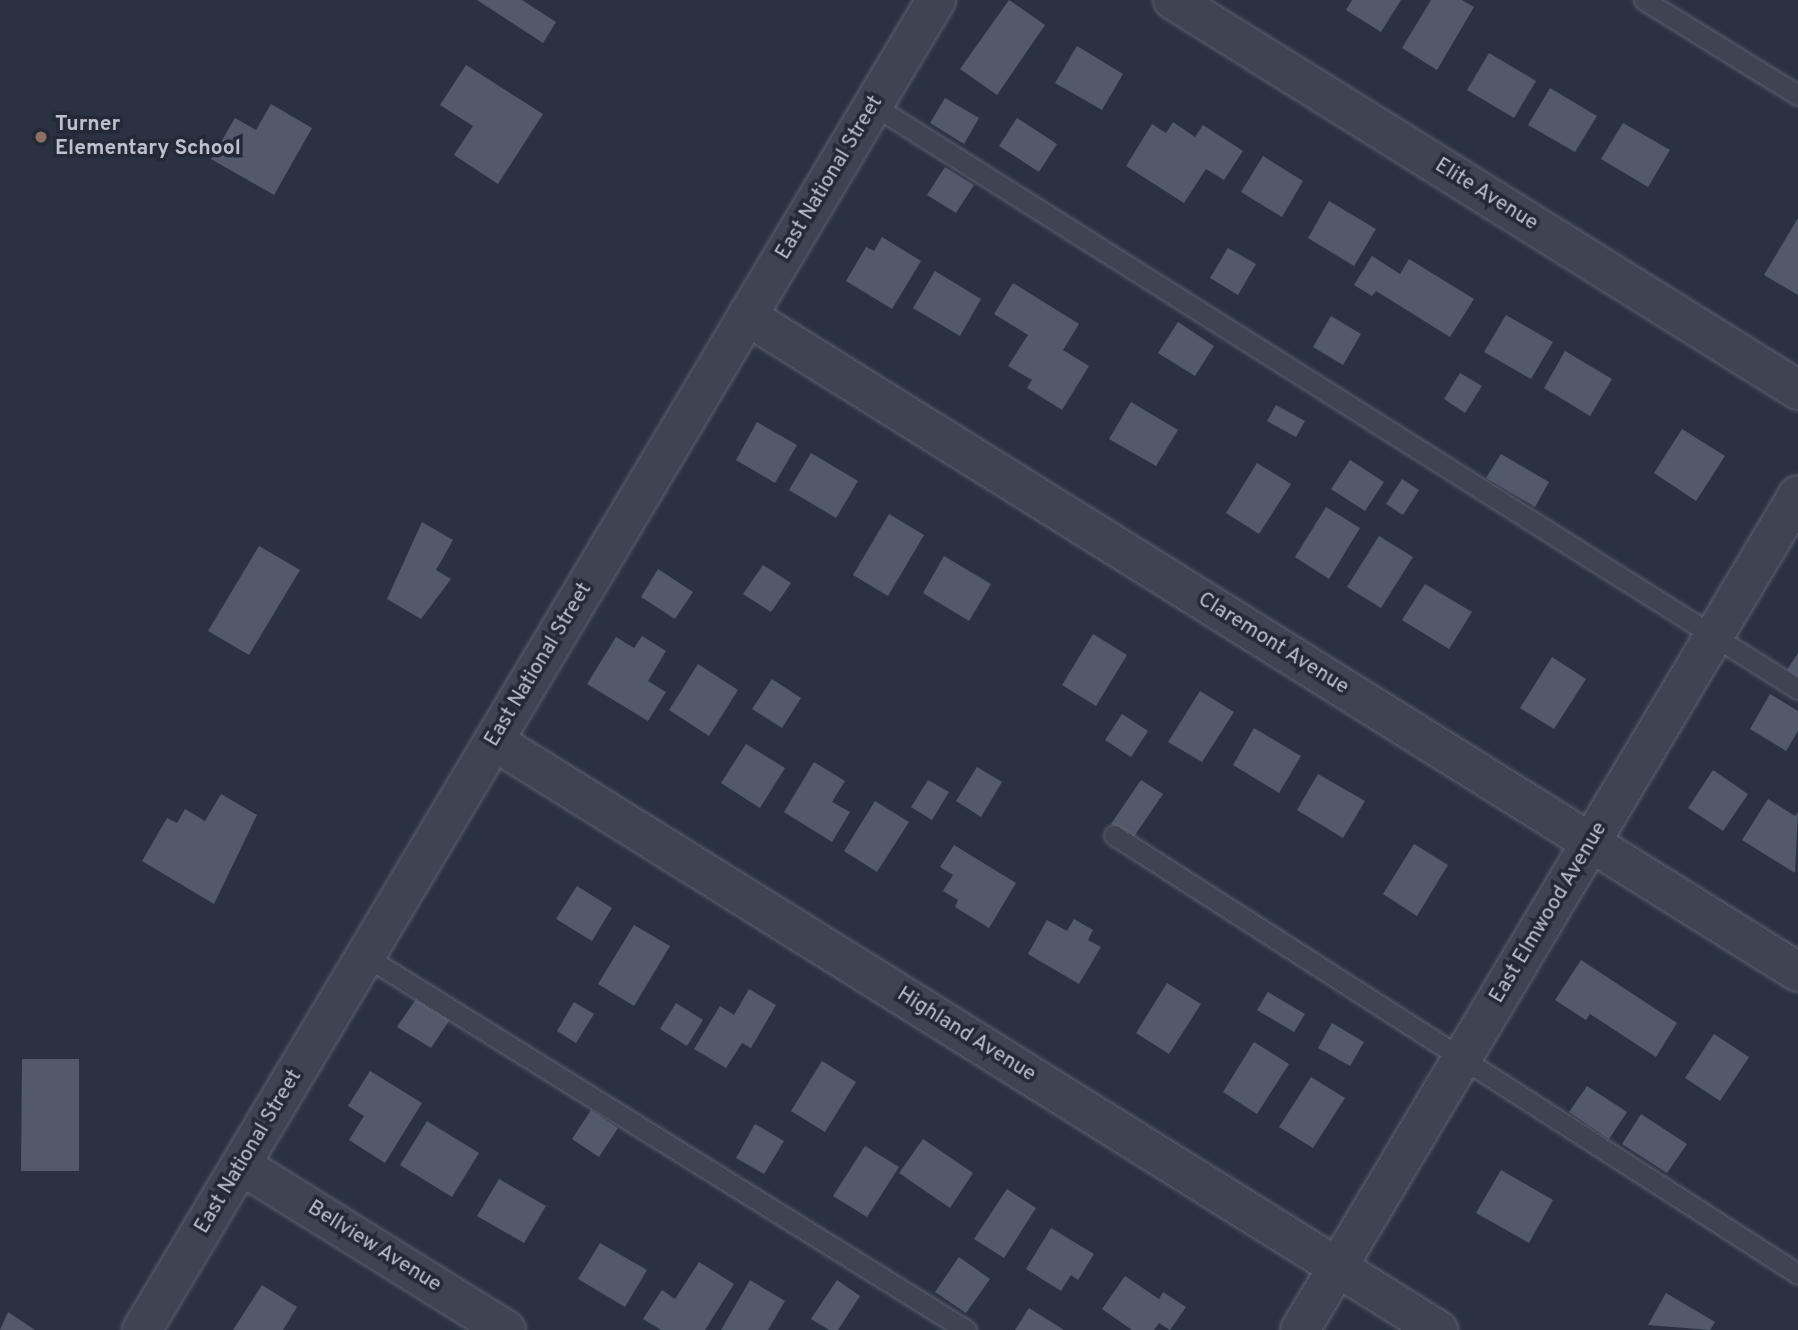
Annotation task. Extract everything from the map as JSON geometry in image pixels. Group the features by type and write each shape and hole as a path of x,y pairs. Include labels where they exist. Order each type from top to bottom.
{"street":[{"name":"East National Street","path":"142,1330 936,0"},
{"name":"Elite Avenue","path":"1173,0 1798,390"},
{"name":"Claremont Avenue","path":"747,316 1798,972"},
{"name":"East Elmwood Avenue","path":"1300,1330 1798,495"},
{"name":"Highland Avenue","path":"494,741 1438,1330"},
{"name":"Bellview Avenue","path":"241,1165 506,1330"}],"lane":[{"path":"1644,0 1798,95"},
{"path":"873,106 1798,689"},
{"path":"1114,835 1798,1274"},
{"path":"365,956 966,1330"}],"building":[{"path":"477,0 522,0 556,22 543,43"},
{"path":"1009,0 1045,25 997,95 960,69"},
{"path":"1352,0 1401,0 1381,32 1346,10"},
{"path":"1431,0 1462,0 1474,7 1437,70 1402,48"},
{"path":"1077,46 1123,74 1102,110 1055,83"},
{"path":"1489,53 1536,81 1514,118 1467,90"},
{"path":"466,65 543,114 498,184 454,155 473,126 440,105"},
{"path":"1550,88 1597,116 1575,152 1528,125"},
{"path":"945,98 979,118 964,144 930,123"},
{"path":"271,104 312,128 274,195 211,159 235,118 256,130"},
{"path":"1017,118 1057,144 1039,172 999,146"},
{"path":"1173,122 1195,137 1203,125 1243,151 1224,180 1206,169 1184,203 1126,166 1152,124 1166,133"},
{"path":"1623,123 1670,150 1648,187 1601,159"},
{"path":"1263,156 1303,181 1282,217 1241,192"},
{"path":"945,167 974,185 956,213 927,195"},
{"path":"1329,201 1376,229 1354,266 1308,238"},
{"path":"1798,218 1798,295 1764,275"},
{"path":"882,237 921,261 892,309 846,281 866,247 874,251"},
{"path":"1228,248 1256,264 1238,295 1210,278"},
{"path":"1372,256 1400,274 1409,259 1474,299 1450,337 1376,291 1372,296 1354,285"},
{"path":"935,271 981,299 960,336 913,308"},
{"path":"1013,283 1079,324 1063,350 1089,366 1062,410 1027,388 1032,380 1008,366 1028,335 994,314"},
{"path":"1506,315 1553,342 1531,379 1484,352"},
{"path":"1331,316 1361,334 1343,365 1313,347"},
{"path":"1178,322 1214,346 1195,376 1158,353"},
{"path":"1565,351 1612,379 1590,416 1544,388"},
{"path":"1460,373 1482,386 1465,413 1444,399"},
{"path":"1131,402 1178,430 1156,466 1109,439"},
{"path":"1276,405 1305,421 1296,437 1267,421"},
{"path":"757,422 797,445 775,483 736,460"},
{"path":"1682,429 1725,456 1696,501 1654,473"},
{"path":"811,453 858,481 836,518 789,490"},
{"path":"1501,454 1549,482 1535,507 1486,478"},
{"path":"1350,460 1384,482 1365,511 1331,489"},
{"path":"1257,463 1291,484 1259,534 1226,513"},
{"path":"1402,479 1419,490 1403,515 1386,504"},
{"path":"1326,507 1360,528 1329,579 1295,557"},
{"path":"889,514 924,535 888,596 853,575"},
{"path":"422,522 453,540 436,570 451,579 421,619 387,599"},
{"path":"1379,536 1413,557 1381,608 1347,587"},
{"path":"259,546 300,570 249,655 208,631"},
{"path":"944,556 991,584 969,621 923,593"},
{"path":"763,565 791,583 771,612 743,594"},
{"path":"658,569 693,592 675,619 641,597"},
{"path":"1425,584 1472,612 1449,649 1402,620"},
{"path":"1093,634 1127,655 1096,706 1062,685"},
{"path":"642,636 666,651 648,681 666,692 648,721 587,684 616,637 634,648"},
{"path":"1798,653 1798,677 1787,670"},
{"path":"1552,657 1586,679 1554,729 1520,708"},
{"path":"698,664 738,690 709,736 669,710"},
{"path":"772,679 801,698 782,728 752,709"},
{"path":"1200,691 1234,712 1202,762 1168,742"},
{"path":"1770,694 1798,711 1798,731 1786,751 1750,729"},
{"path":"1122,714 1148,731 1131,757 1105,740"},
{"path":"1254,728 1301,756 1279,793 1233,765"},
{"path":"746,744 785,768 760,808 721,783"},
{"path":"814,762 845,781 832,802 850,812 832,842 784,812"},
{"path":"977,767 1002,782 981,817 956,801"},
{"path":"1713,770 1748,794 1723,831 1688,808"},
{"path":"1318,774 1365,801 1343,838 1297,810"},
{"path":"928,780 949,792 932,820 911,807"},
{"path":"1141,780 1163,794 1133,838 1111,824"},
{"path":"221,794 257,815 214,904 142,861 167,818 177,823 185,809 205,821"},
{"path":"1768,799 1795,816 1798,812 1795,873 1742,840"},
{"path":"875,801 909,822 877,872 844,851"},
{"path":"1414,844 1448,865 1417,916 1383,894"},
{"path":"954,845 1016,883 989,928 955,907 958,900 943,891 953,875 940,867"},
{"path":"577,886 612,908 592,941 556,919"},
{"path":"1074,919 1093,930 1088,940 1101,947 1079,984 1028,954 1047,920 1067,931"},
{"path":"634,925 670,946 634,1006 598,984"},
{"path":"1581,960 1677,1023 1656,1057 1590,1014 1586,1020 1555,1000"},
{"path":"1167,983 1201,1004 1169,1054 1136,1033"},
{"path":"749,989 776,1005 751,1048 742,1043 726,1068 694,1049 720,1006 734,1015"},
{"path":"1268,992 1305,1014 1294,1032 1257,1010"},
{"path":"418,996 451,1018 431,1048 397,1027"},
{"path":"574,1002 594,1014 576,1043 557,1031"},
{"path":"676,1003 703,1020 687,1046 660,1029"},
{"path":"1332,1023 1364,1042 1350,1066 1318,1048"},
{"path":"1714,1034 1749,1057 1720,1101 1685,1078"},
{"path":"1254,1042 1289,1064 1257,1114 1223,1092"},
{"path":"22,1059 79,1059 79,1171 21,1171"},
{"path":"822,1061 856,1082 825,1132 791,1111"},
{"path":"370,1071 422,1103 385,1163 349,1140 364,1116 348,1106"},
{"path":"1311,1077 1345,1098 1313,1148 1279,1127"},
{"path":"1587,1086 1627,1112 1609,1139 1569,1112"},
{"path":"591,1110 618,1128 599,1157 572,1139"},
{"path":"1641,1114 1687,1144 1667,1173 1622,1144"},
{"path":"427,1121 479,1153 452,1197 400,1165"},
{"path":"755,1124 784,1141 764,1174 736,1158"},
{"path":"923,1139 973,1173 950,1208 899,1173"},
{"path":"865,1146 899,1167 867,1217 833,1196"},
{"path":"1501,1170 1553,1200 1529,1243 1476,1213"},
{"path":"499,1179 546,1206 524,1243 477,1216"},
{"path":"1007,1189 1036,1208 1004,1258 974,1239"},
{"path":"1051,1228 1094,1254 1078,1280 1071,1275 1061,1291 1026,1269"},
{"path":"600,1243 647,1270 625,1307 578,1279"},
{"path":"959,1257 990,1279 966,1313 935,1292"},
{"path":"699,1262 734,1284 705,1330 661,1330 643,1319 662,1290 675,1299"},
{"path":"1125,1276 1159,1299 1163,1292 1186,1307 1170,1330 1159,1323 1154,1330 1132,1330 1102,1309"},
{"path":"750,1280 785,1301 768,1330 721,1330"},
{"path":"837,1280 860,1296 838,1330 829,1330 811,1319"},
{"path":"262,1285 297,1307 283,1330 233,1330"},
{"path":"1666,1293 1715,1322 1710,1330 1648,1325"},
{"path":"1029,1308 1064,1330 1015,1330"},
{"path":"8,1312 35,1330 0,1330"}],"place":[{"name":"Turner Elementary School","path":"41,137"}]}
